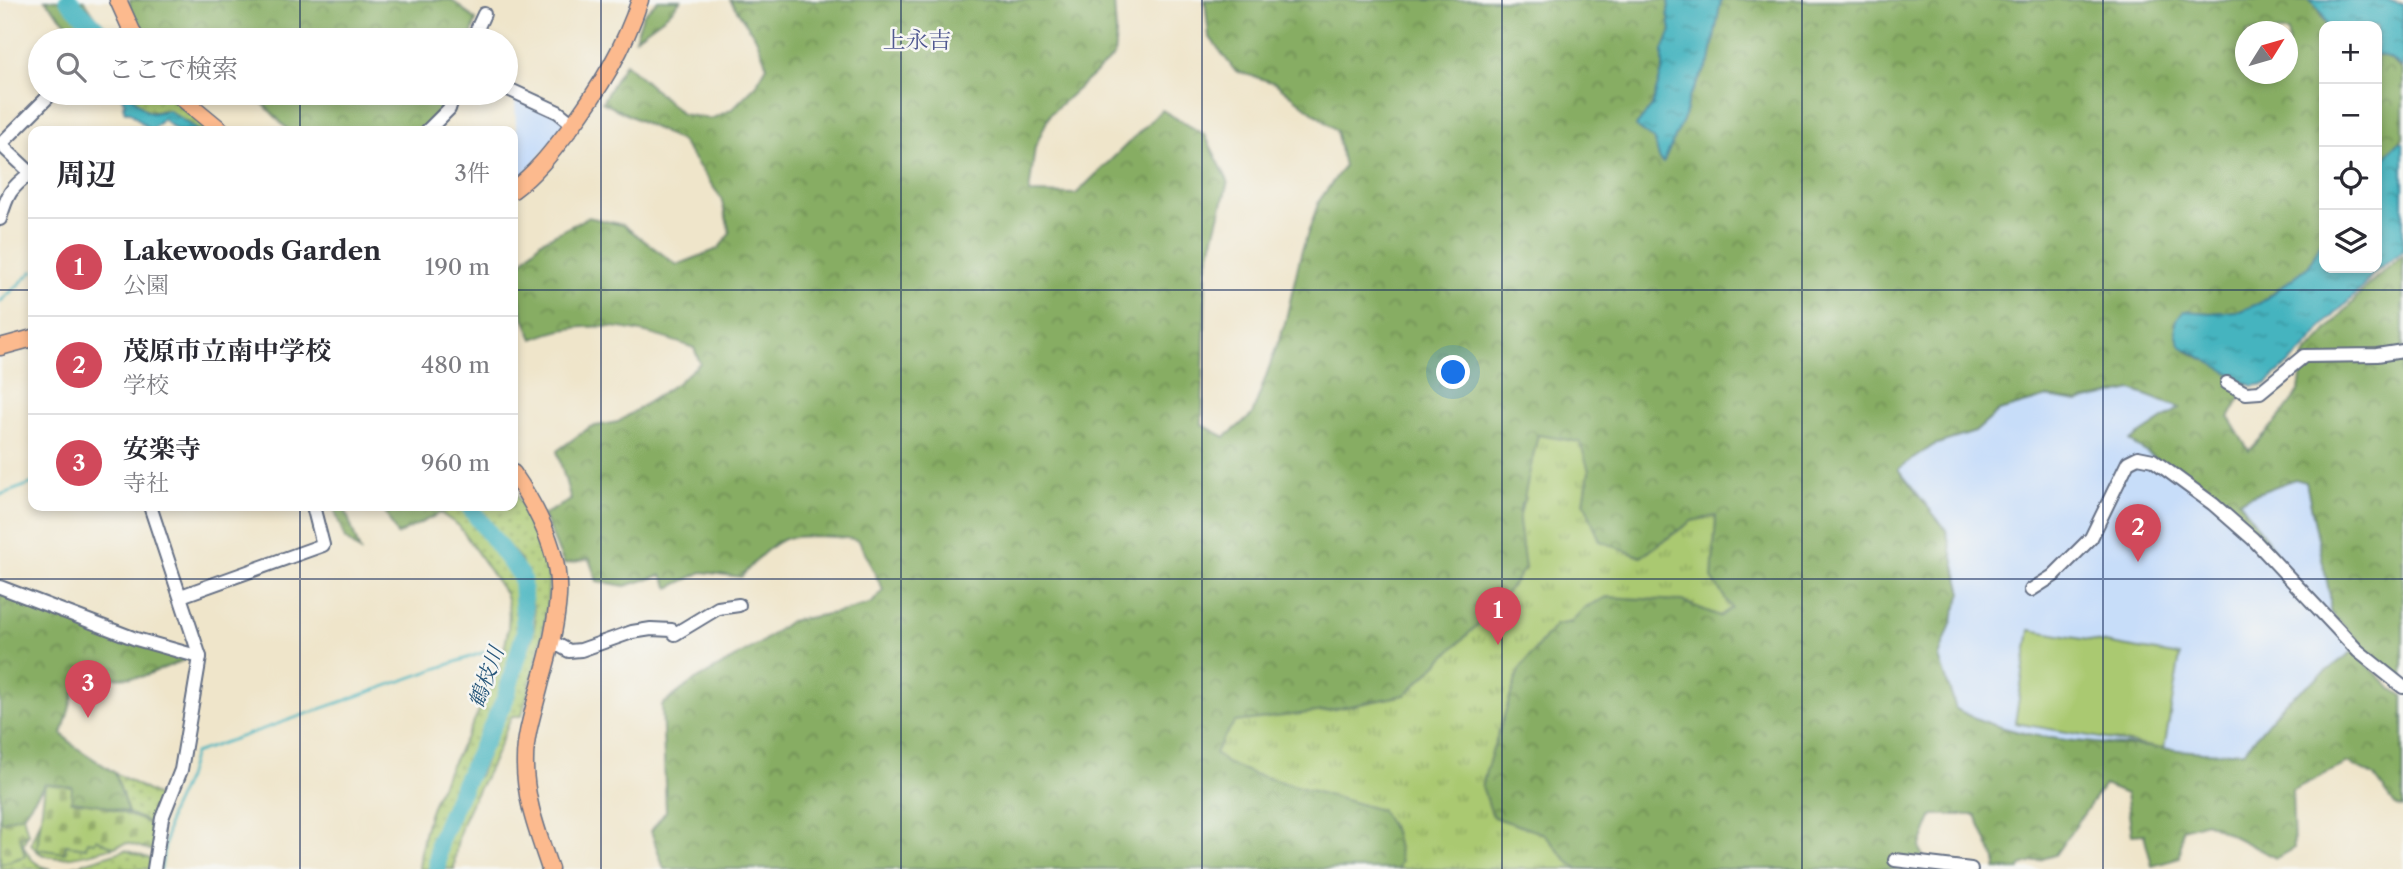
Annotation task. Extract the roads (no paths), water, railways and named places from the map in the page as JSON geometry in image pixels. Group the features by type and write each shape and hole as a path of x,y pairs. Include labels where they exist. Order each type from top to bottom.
{"main road":[{"path":"518,186 535,171 594,96 619,54 640,0"},
{"path":"122,4 131,28"},
{"path":"191,105 216,126"},
{"path":"0,347 28,339"},
{"path":"518,480 531,499 552,551 558,595 551,641 529,728 525,758 530,808 550,869"}],"street":[{"path":"478,28 484,14"},
{"path":"518,94 558,112 573,124"},
{"path":"28,170 0,144 40,105"},
{"path":"432,126 450,105"},
{"path":"0,219 6,196 19,181 28,176"},
{"path":"2227,383 2246,393 2260,392 2304,356 2377,355 2403,351"},
{"path":"2031,590 2053,576 2091,538 2128,462 2138,457 2152,460 2213,504 2253,539 2358,650 2403,687"},
{"path":"152,511 200,657 181,771 162,818 154,869"},
{"path":"181,596 323,545 314,511"},
{"path":"0,587 136,639 200,657"},
{"path":"551,641 569,651 582,650 632,632 650,629 672,630 675,634 718,608 739,605"},
{"path":"1895,860 1971,869"}],"water":[{"path":"1670,0 1721,0 1710,61 1689,97 1683,120 1663,163 1654,141 1636,126 1652,106 1663,68 1663,51 1671,31 1668,11"},
{"path":"2310,0 2386,0 2403,4 2403,67 2382,56 2382,21 2325,21"},
{"path":"123,105 140,105 152,113 168,110 192,126 171,126 163,119 156,126 145,126 130,112 125,112"},
{"path":"2398,143 2403,143 2403,251 2382,267 2382,168 2388,154"},
{"path":"2319,245 2319,273 2374,273 2323,326 2305,349 2266,384 2253,386 2181,346 2176,327 2180,314 2184,311 2240,311 2260,303 2309,266"}],"waterway":[{"name":"鶴枝川","path":"68,0 96,28"},
{"path":"0,302 28,276"},
{"path":"0,495 28,485"},
{"name":"鶴枝川","path":"437,869 439,842 505,699 525,632 522,578 473,511"},
{"path":"161,869 170,814 187,778 194,753 493,649"}],"place":[{"name":"茂原市立南中学校","path":"2138,562"},
{"name":"Lakewoods Garden","path":"1498,645"},
{"name":"安楽寺","path":"88,718"}],"district":[{"name":"上永吉","path":"917,40"}]}
